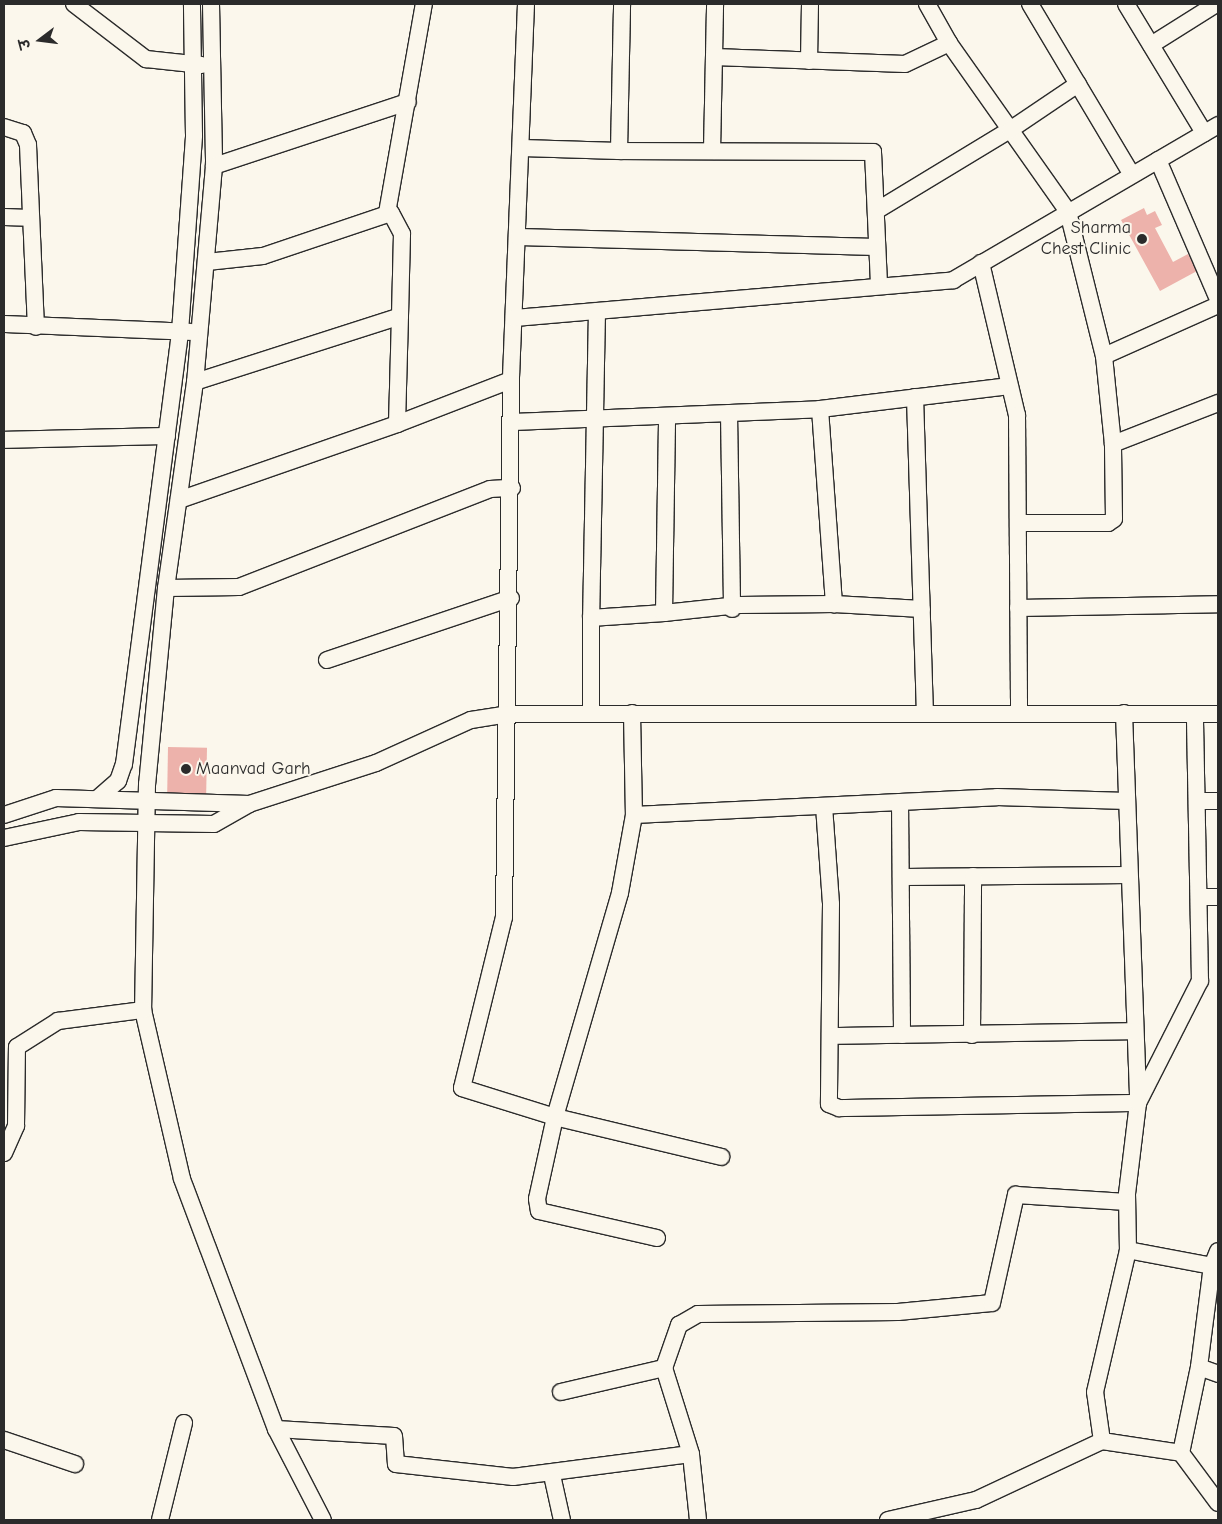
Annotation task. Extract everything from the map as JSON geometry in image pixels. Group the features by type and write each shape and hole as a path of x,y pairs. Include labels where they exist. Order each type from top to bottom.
{"street":[{"path":"74,4 146,59 193,65 212,65"},
{"path":"97,799 118,781 124,764 180,332 191,211 192,4"},
{"path":"211,4 214,166 195,382 166,588 145,803 143,1010 182,1179 276,1429 324,1520"},
{"path":"387,213 424,4"},
{"path":"526,4 512,380 510,714 504,917 462,1088 555,1116 721,1157"},
{"path":"619,151 622,4"},
{"path":"712,151 715,4"},
{"path":"809,61 810,4"},
{"path":"927,4 949,43 1068,212 1104,356 1113,444 1114,519 1108,523 1018,523"},
{"path":"1030,4 1132,175"},
{"path":"514,318 953,280 1211,129 1151,45 1126,4"},
{"path":"1151,45 1216,4"},
{"path":"714,57 905,64 949,43"},
{"path":"876,211 1010,130 1078,84"},
{"path":"214,166 408,102"},
{"path":"4,127 16,129 26,137 36,327"},
{"path":"522,148 619,151 873,152 879,286"},
{"path":"1158,160 1218,299"},
{"path":"207,262 263,256 387,213 398,219 402,234 397,424"},
{"path":"4,218 29,218"},
{"path":"518,237 877,247"},
{"path":"981,263 1016,415 1019,711"},
{"path":"1104,356 1218,305"},
{"path":"591,714 593,419 597,311"},
{"path":"195,382 400,316"},
{"path":"4,324 36,327 200,333"},
{"path":"179,500 397,424 512,380"},
{"path":"513,422 820,409 1010,386"},
{"path":"915,398 925,712"},
{"path":"1113,444 1218,403"},
{"path":"820,409 834,604"},
{"path":"729,413 732,609"},
{"path":"664,613 666,416"},
{"path":"4,440 167,436"},
{"path":"166,588 239,587 490,489 512,488"},
{"path":"327,660 511,598"},
{"path":"591,618 834,604 922,609"},
{"path":"1018,608 1218,604"},
{"path":"4,838 79,822 214,824 249,804 376,763 471,720 510,714 1019,711 1218,714"},
{"path":"632,713 634,814 620,893 555,1116 537,1199 539,1210 657,1238"},
{"path":"1102,1442 1095,1392 1128,1250 1128,1202 1138,1103 1124,713"},
{"path":"1138,1103 1200,981 1195,714"},
{"path":"634,814 997,797 1127,801"},
{"path":"4,815 56,798 145,803 249,804"},
{"path":"1197,802 1218,801"},
{"path":"900,802 904,877 902,1035"},
{"path":"824,806 830,904 829,1104 839,1108 1138,1103"},
{"path":"904,877 1129,875"},
{"path":"972,1035 973,876"},
{"path":"1199,897 1218,897"},
{"path":"4,1152 16,1126 17,1047 58,1021 143,1010"},
{"path":"830,1036 1135,1031"},
{"path":"698,1520 691,1454 664,1368 679,1325 698,1314 898,1312 992,1303 1016,1195 1128,1202"},
{"path":"1128,1250 1215,1267"},
{"path":"1181,1453 1199,1367 1218,1251"},
{"path":"1199,1367 1218,1374"},
{"path":"560,1392 664,1368"},
{"path":"160,1520 184,1423"},
{"path":"276,1429 394,1436 396,1464 513,1477 552,1475 610,1461 691,1454"},
{"path":"4,1440 75,1464"},
{"path":"888,1520 976,1500 1102,1442 1181,1453 1218,1503"},
{"path":"552,1475 562,1520"}],"building":[{"path":"1144,208 1147,215 1155,211 1162,225 1155,228 1173,262 1188,254 1197,271 1160,291 1121,220"},
{"path":"168,747 207,748 206,795 167,794"}],"place":[{"name":"Sharma Chest Clinic","path":"1142,239"},
{"name":"Maanvad Garh","path":"186,769"}]}
